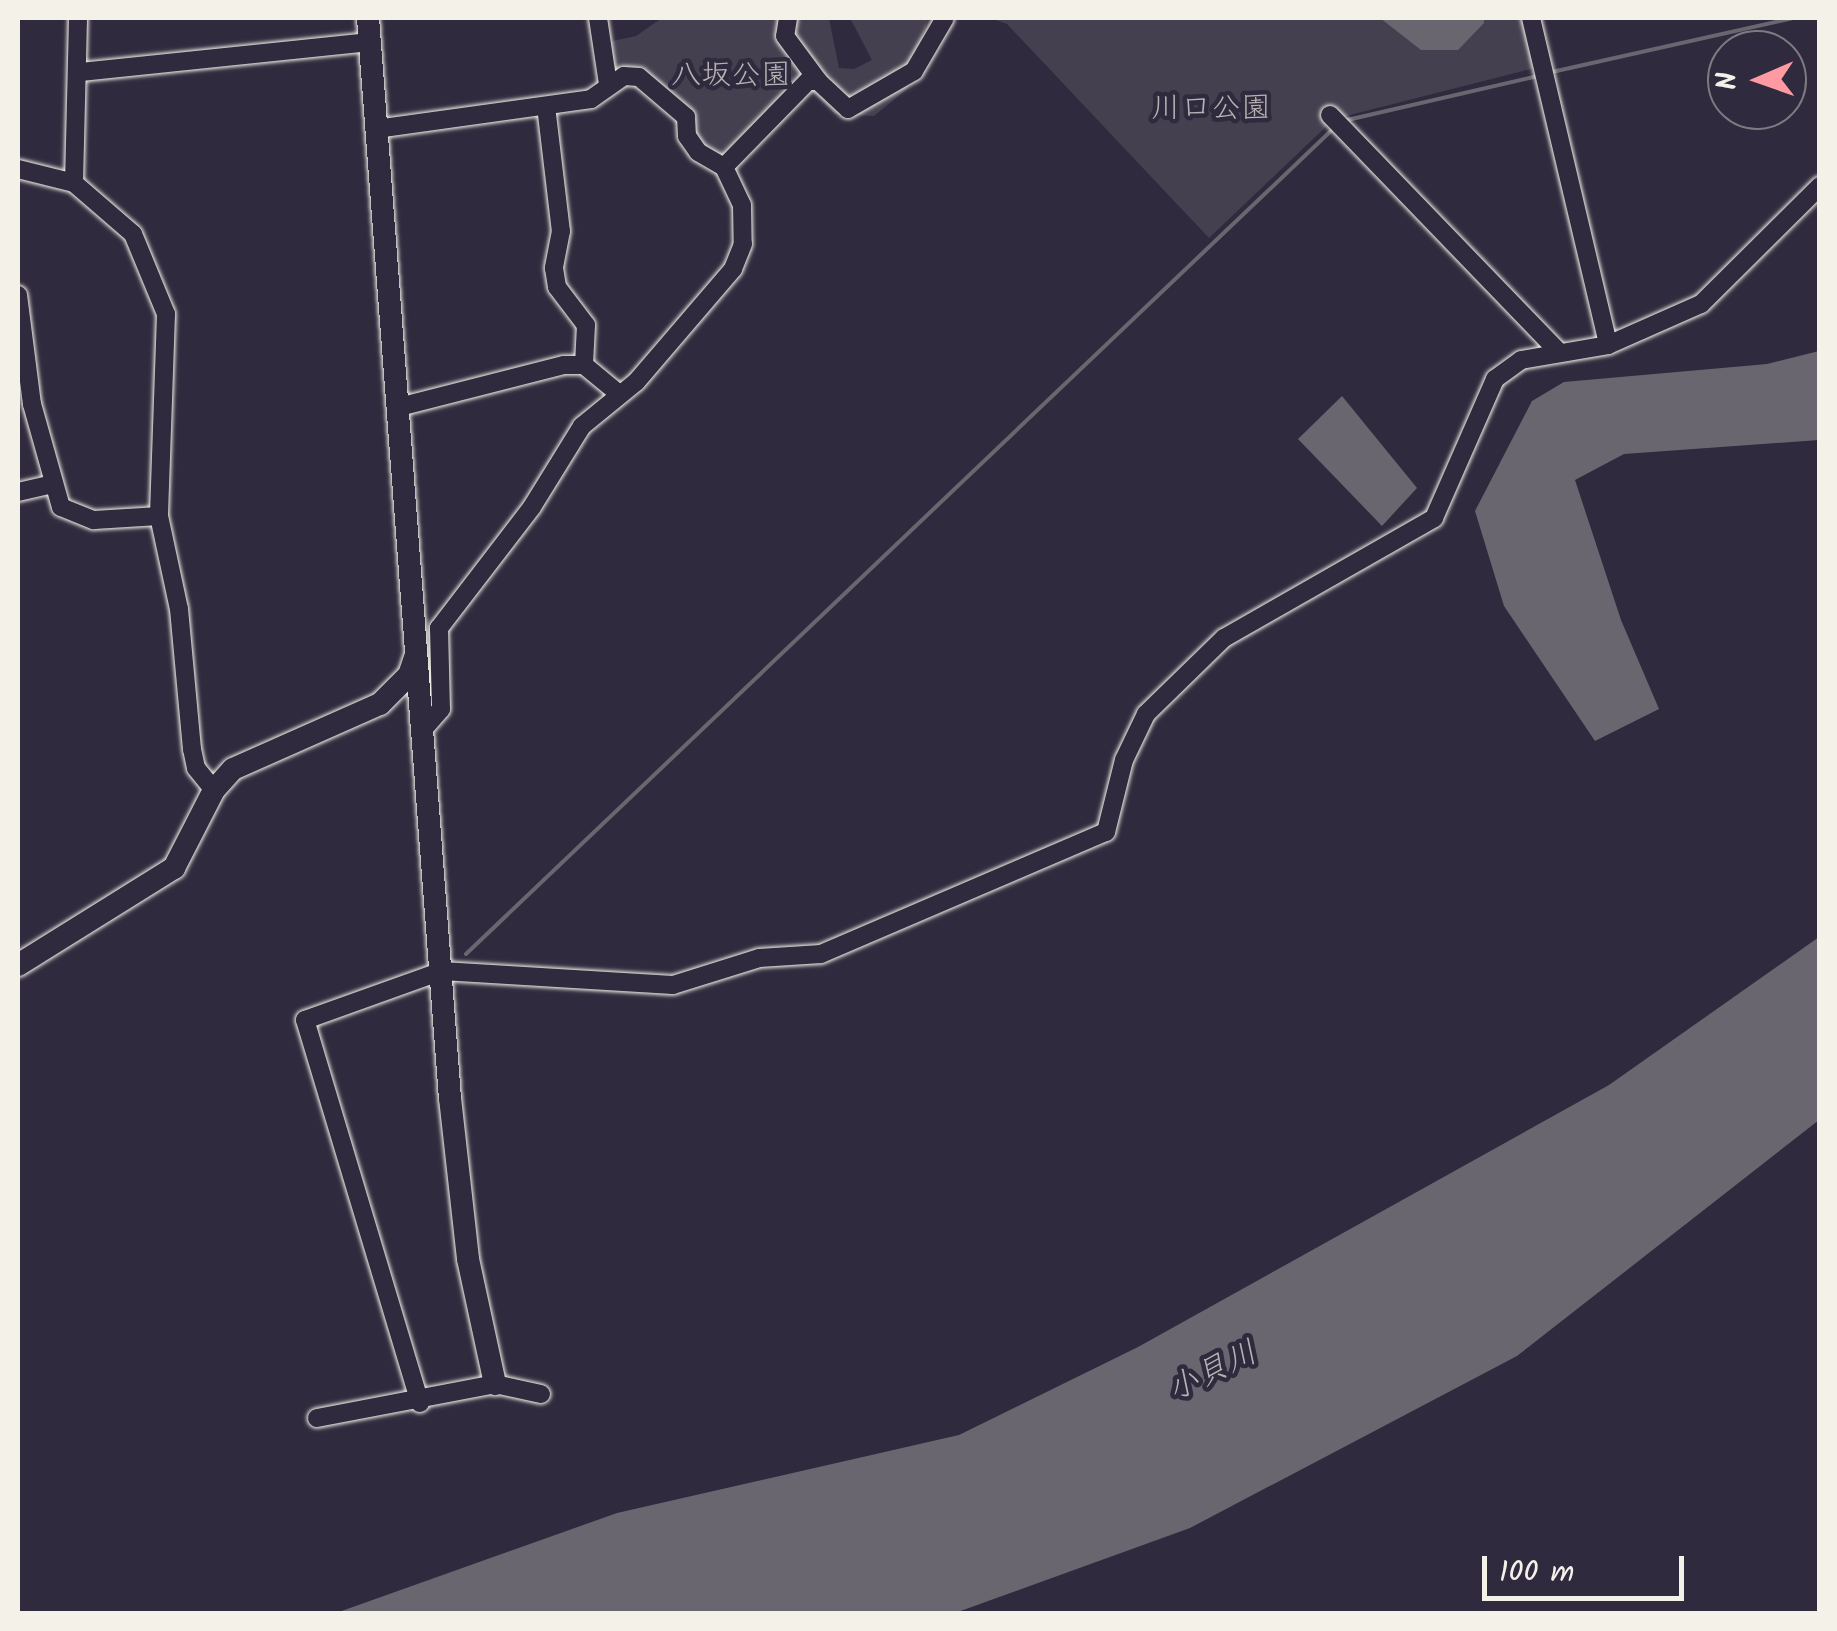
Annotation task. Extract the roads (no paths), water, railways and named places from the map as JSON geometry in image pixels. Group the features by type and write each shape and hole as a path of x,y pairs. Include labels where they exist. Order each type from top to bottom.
{"street":[{"path":"74,182 80,72 78,18"},
{"path":"368,18 463,1222 495,1384"},
{"path":"598,18 608,84"},
{"path":"788,18 785,36 819,82 848,108 860,106 914,70 945,18"},
{"path":"1532,18 1608,345"},
{"path":"80,72 370,42"},
{"path":"376,129 591,100 624,76 654,84 686,117 687,136 698,152 724,166 742,205 743,244 733,268 665,352 582,426 532,507 439,628 441,709 423,730"},
{"path":"724,166 808,80 819,82"},
{"path":"546,106 562,231 554,268 557,287 586,324 584,365"},
{"path":"1330,115 1557,350"},
{"path":"18,170 74,182 133,234 166,314 159,516 179,609 192,749 196,768 214,790"},
{"path":"420,1402 305,1020 442,971 673,986 758,958 822,954 1106,832 1124,760 1146,714 1224,638 1434,518 1495,379 1521,360 1557,350 1608,345 1701,304 1820,186"},
{"path":"18,295 32,404 61,508 74,517 159,516"},
{"path":"399,407 538,369 584,365 619,394"},
{"path":"18,492 54,484"},
{"path":"18,965 174,868 214,790 262,752 380,704 409,675 417,652"},
{"path":"318,1418 420,1402 495,1384 540,1394"}],"water":[{"path":"1380,18 1484,18 1484,23 1458,50 1421,50"},
{"path":"1819,351 1819,440 1624,454 1575,480 1621,620 1659,709 1595,741 1504,606 1475,511 1532,401 1564,382 1767,364"},
{"path":"1342,396 1417,488 1382,526 1298,439"},
{"name":"小貝川","path":"1819,937 1819,1120 1517,1356 1190,1528 955,1613 336,1613 617,1513 959,1435 1138,1347 1609,1085"}],"waterway":[{"path":"1552,72 1793,18"},
{"path":"1343,121 1538,76"},
{"path":"466,954 1335,127"}],"park label":[{"name":"八坂公園","path":"731,76"},
{"name":"川口公園","path":"1211,109"}]}
